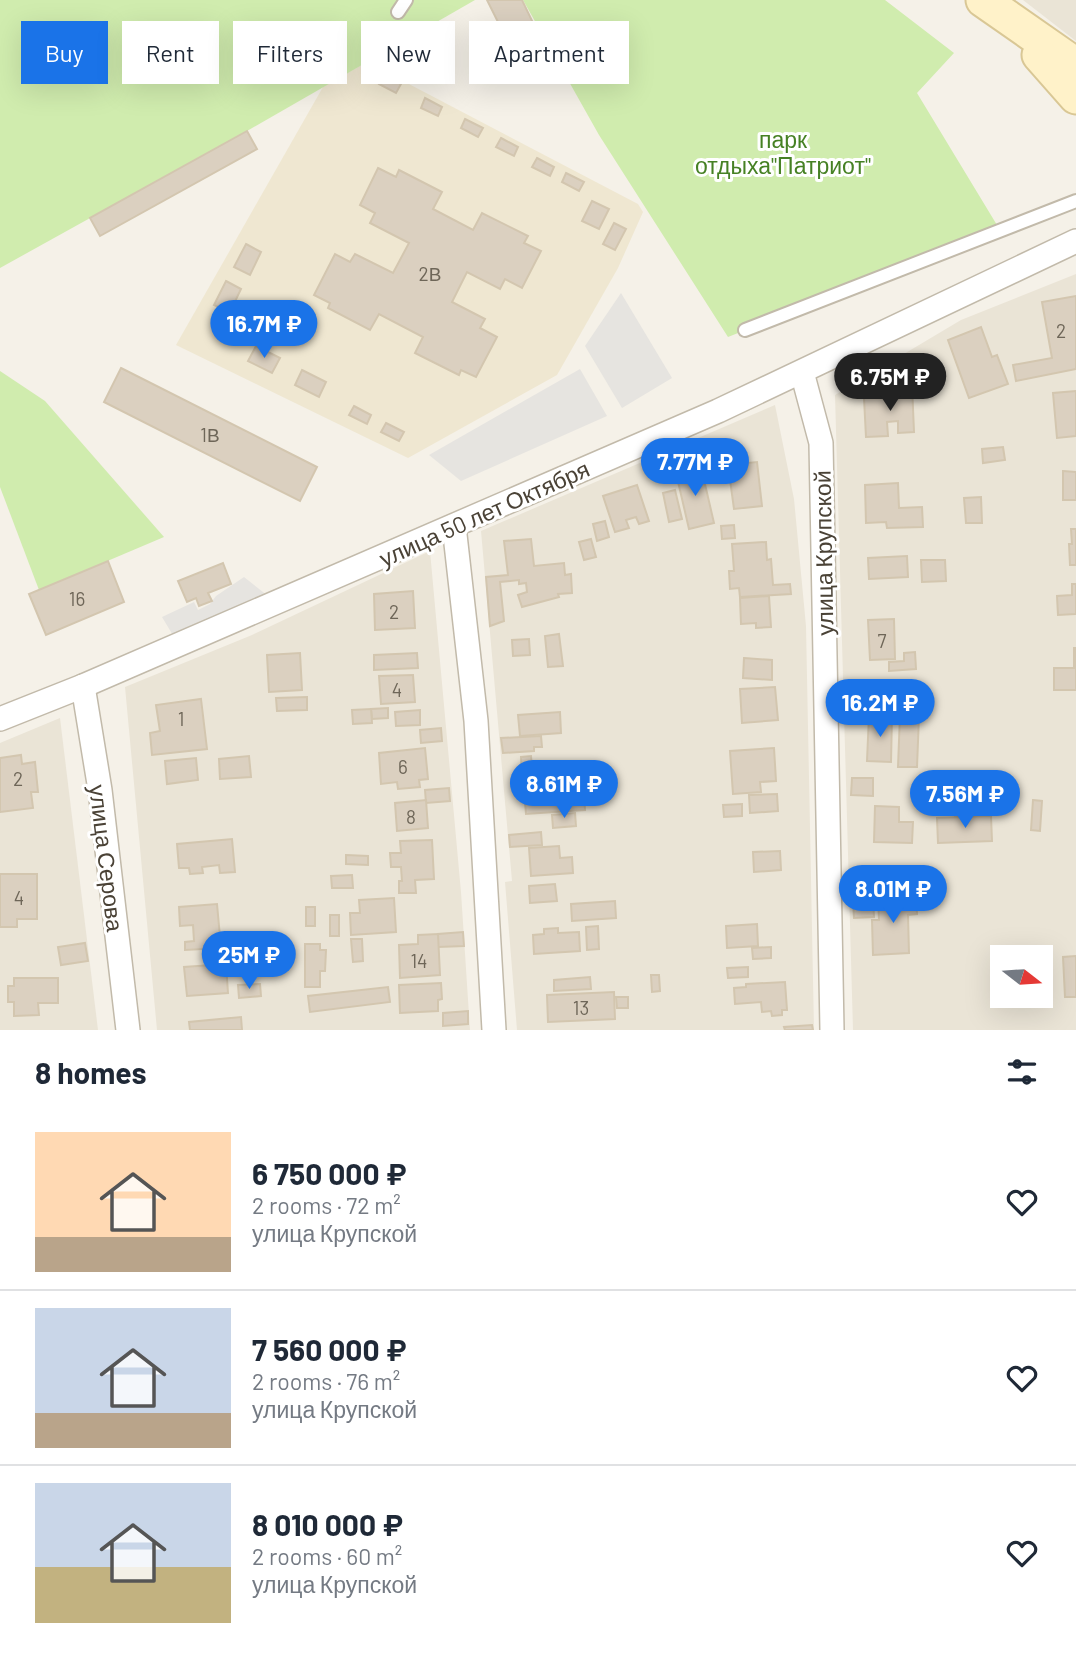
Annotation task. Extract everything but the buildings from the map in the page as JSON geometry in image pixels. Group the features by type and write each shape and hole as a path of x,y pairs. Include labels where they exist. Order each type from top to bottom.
{"main road":[{"path":"993,7 1076,65"},
{"path":"993,7 1076,97"}],"street":[{"name":"улица 50 лет Октября","path":"0,719 83,686 454,526 802,372 1076,241"},
{"name":"улица Крупской","path":"802,372 821,443 832,1030"},
{"path":"454,526 476,721 494,1030"},
{"name":"улица Серова","path":"83,686 100,790 128,1030"}],"lane":[{"path":"398,12 406,0"},
{"path":"744,330 1076,201"}],"shaded area":[{"path":"1023,0 1076,0 1076,41"},
{"path":"361,65 361,84 409,84 638,204 643,212 618,268 557,375 408,458 176,345 323,87 328,84 347,84 347,73"},
{"path":"1076,274 1076,1030 853,1030 835,395 961,320"},
{"path":"621,293 672,378 622,408 585,346"},
{"path":"580,369 607,416 461,481 429,455"},
{"path":"775,405 794,499 806,626 814,1030 517,1030 505,882 512,881 481,531"},
{"path":"430,551 461,892 470,1030 157,1030 125,687 252,635"},
{"path":"244,577 268,596 177,642 162,617 194,602 198,610 210,604 216,596"},
{"path":"60,718 98,1030 0,1030 0,743"}],"green space":[{"path":"0,0 475,0 438,21 361,21 361,66 347,74 347,21 233,21 233,84 329,84 0,268"},
{"name":"парк отдыха\"Патриот\"","path":"523,0 885,0 954,53 917,93 1000,230 728,337 599,135 570,84 629,84 629,21 535,21"},
{"path":"0,371 45,401 164,537 39,590 0,487"}]}
